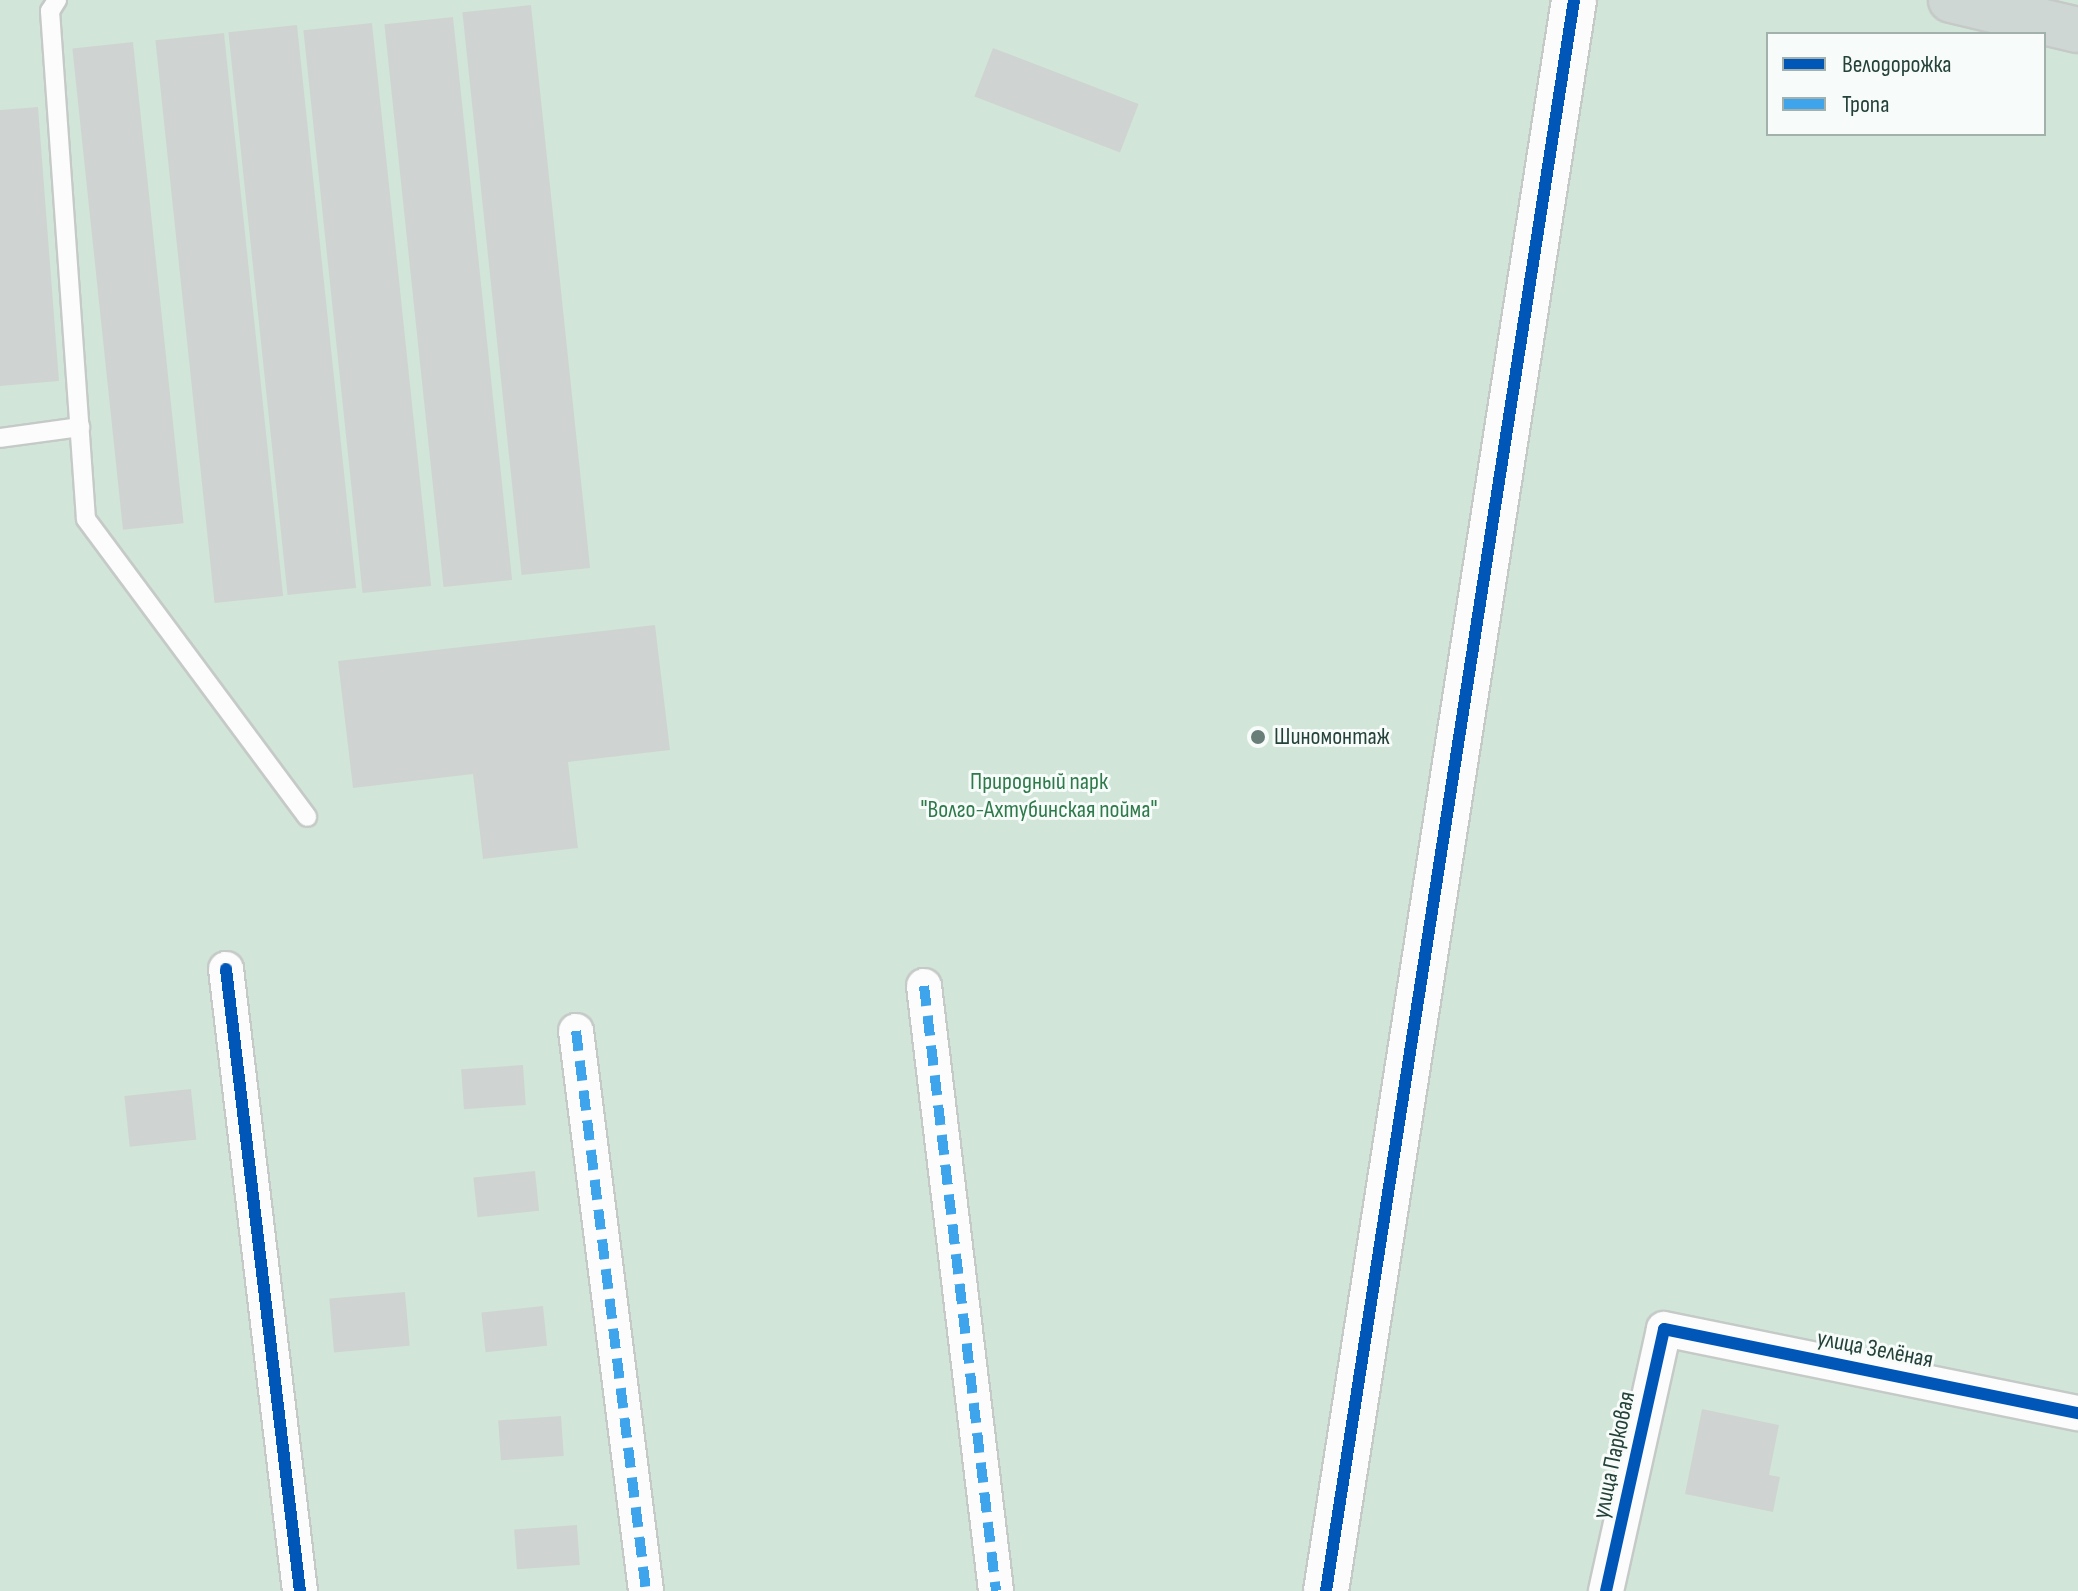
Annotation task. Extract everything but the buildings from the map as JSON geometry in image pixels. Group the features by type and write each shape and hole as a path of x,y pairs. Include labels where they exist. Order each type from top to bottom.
{"main road":[{"path":"1951,0 2078,30"}],"street":[{"path":"1326,1591 1574,0"},
{"path":"226,969 300,1591"},
{"path":"924,986 996,1591"},
{"path":"576,1031 646,1591"},
{"name":"улица Зелёная","path":"1664,1329 2078,1413"},
{"name":"улица Парковая","path":"1606,1591 1664,1329"}],"lane":[{"path":"57,0 50,11 86,519 307,817"},
{"path":"0,438 80,427"}],"green space":[{"name":"Природный парк \"Волго-Ахтубинская пойма\"","path":"0,0 2078,0 2078,1591 0,1591"}],"marked path":[{"path":"924,986 996,1591"},
{"path":"576,1031 646,1591"}],"cycle path":[{"path":"1326,1591 1574,0"},
{"path":"226,969 300,1591"},
{"path":"1606,1591 1664,1329 2078,1413"}],"place":[{"name":"Шиномонтаж","path":"1258,737"}]}
